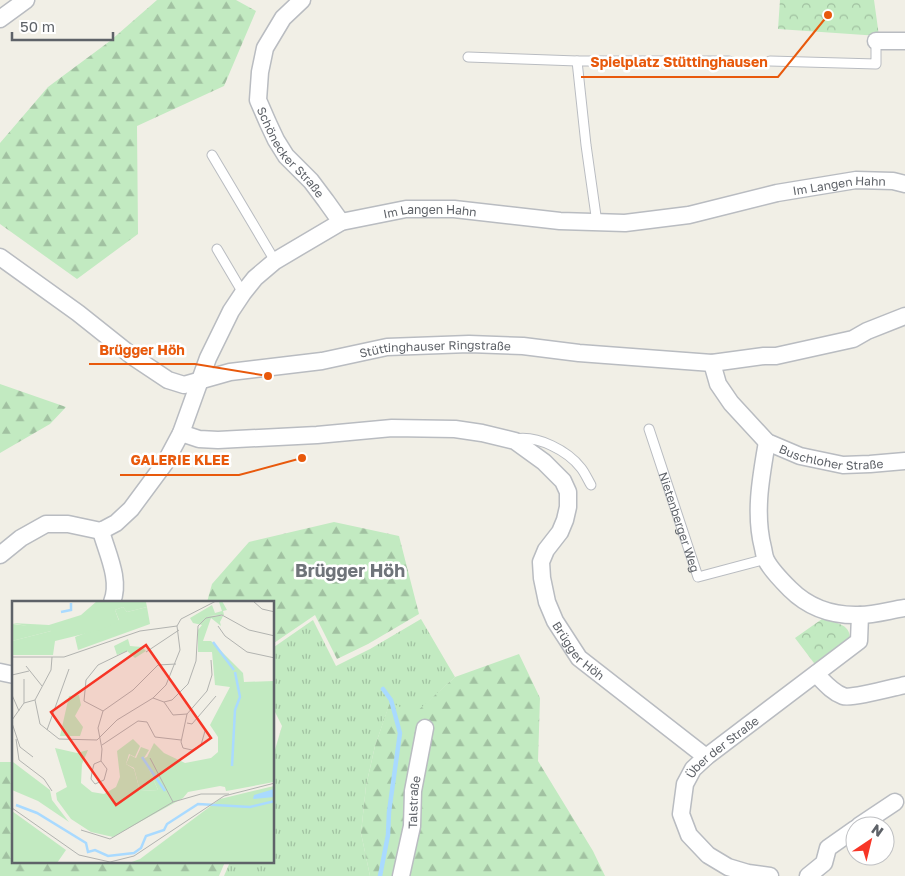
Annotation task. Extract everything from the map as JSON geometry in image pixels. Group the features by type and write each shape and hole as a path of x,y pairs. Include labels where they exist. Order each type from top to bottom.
{"street":[{"path":"0,19 26,0"},
{"name":"Schönecker Straße","path":"302,0 284,18 265,48 260,72 258,100 276,140 286,156 311,181 341,222"},
{"path":"876,41 905,42"},
{"name":"Im Langen Hahn","path":"101,531 116,523 131,509 165,462 181,433 208,358 231,311 255,278 275,262 341,222 406,209 454,208 560,221 625,223 689,215 777,193 856,180 894,181 905,184"},
{"name":"Stüttinghauser Ringstraße","path":"0,257 132,356 168,380 184,385 230,372 322,361 387,347 469,344 523,346 579,353 712,363 776,356 853,340 866,331 905,316"},
{"name":"Buschloher Straße","path":"712,363 718,384 726,396 767,442 800,456 843,465 905,461"},
{"name":"Brügger Höh","path":"181,433 199,439 218,440 317,435 392,428 455,429 515,441 544,462 563,481 568,492 568,507 565,520 560,532 546,550 542,562 542,578 547,602 555,621 579,658 706,757"},
{"path":"767,442 760,480 760,535 766,559 782,581 796,596 805,602 816,608 833,613 860,615 905,608"},
{"path":"0,555 21,538 46,524 68,524 101,531 115,578 112,601"},
{"name":"Über der Straße","path":"770,876 748,873 728,867 708,855 689,835 681,814 685,784 693,769 706,757 859,641 860,615"},
{"path":"816,674 830,689 845,697 905,685"},
{"name":"Talstraße","path":"401,876 412,826 413,791 425,728"},
{"path":"874,816 895,802"},
{"path":"808,876 824,863 828,848 845,836"}],"lane":[{"path":"770,61 876,64 876,41"},
{"path":"468,57 576,61 729,61"},
{"path":"576,61 597,223"},
{"path":"212,155 275,262"},
{"path":"217,249 243,294"},
{"name":"Nietenberger Weg","path":"649,429 698,577 766,559"},
{"path":"511,440 519,438 535,440 554,446 570,456 582,469 591,486"}],"green space":[{"path":"157,0 236,0 256,11 224,86 137,126 138,234 77,279 0,224 0,143 48,87 110,41"},
{"path":"780,0 874,0 879,36 778,29"},
{"path":"0,384 66,407 50,424 0,453"},
{"path":"334,522 399,536 419,614 368,644 337,659 315,615 275,642 275,601 207,601 212,584 249,542"},
{"path":"421,619 455,677 414,715 390,703 375,746 366,786 361,833 370,876 224,876 229,864 275,864 275,750 282,726 275,712 275,646 313,620 336,666 370,649"},
{"path":"822,619 845,627 850,634 850,640 817,667 795,638"},
{"path":"519,654 540,698 538,761 593,851 605,876 370,876 361,833 366,786 375,746 390,702 414,714 455,677"},
{"path":"0,762 12,762 12,864 224,864 219,876 0,876"}],"waterway":[{"path":"380,876 388,835 389,812 400,733 391,700 383,689"}],"place":[{"name":"Spielplatz Stüttinghausen","path":"828,15"},
{"name":"Brügger Höh","path":"268,376"},
{"name":"GALERIE KLEE","path":"302,458"}],"district":[{"name":"Brügger Höh","path":"350,570"}]}
